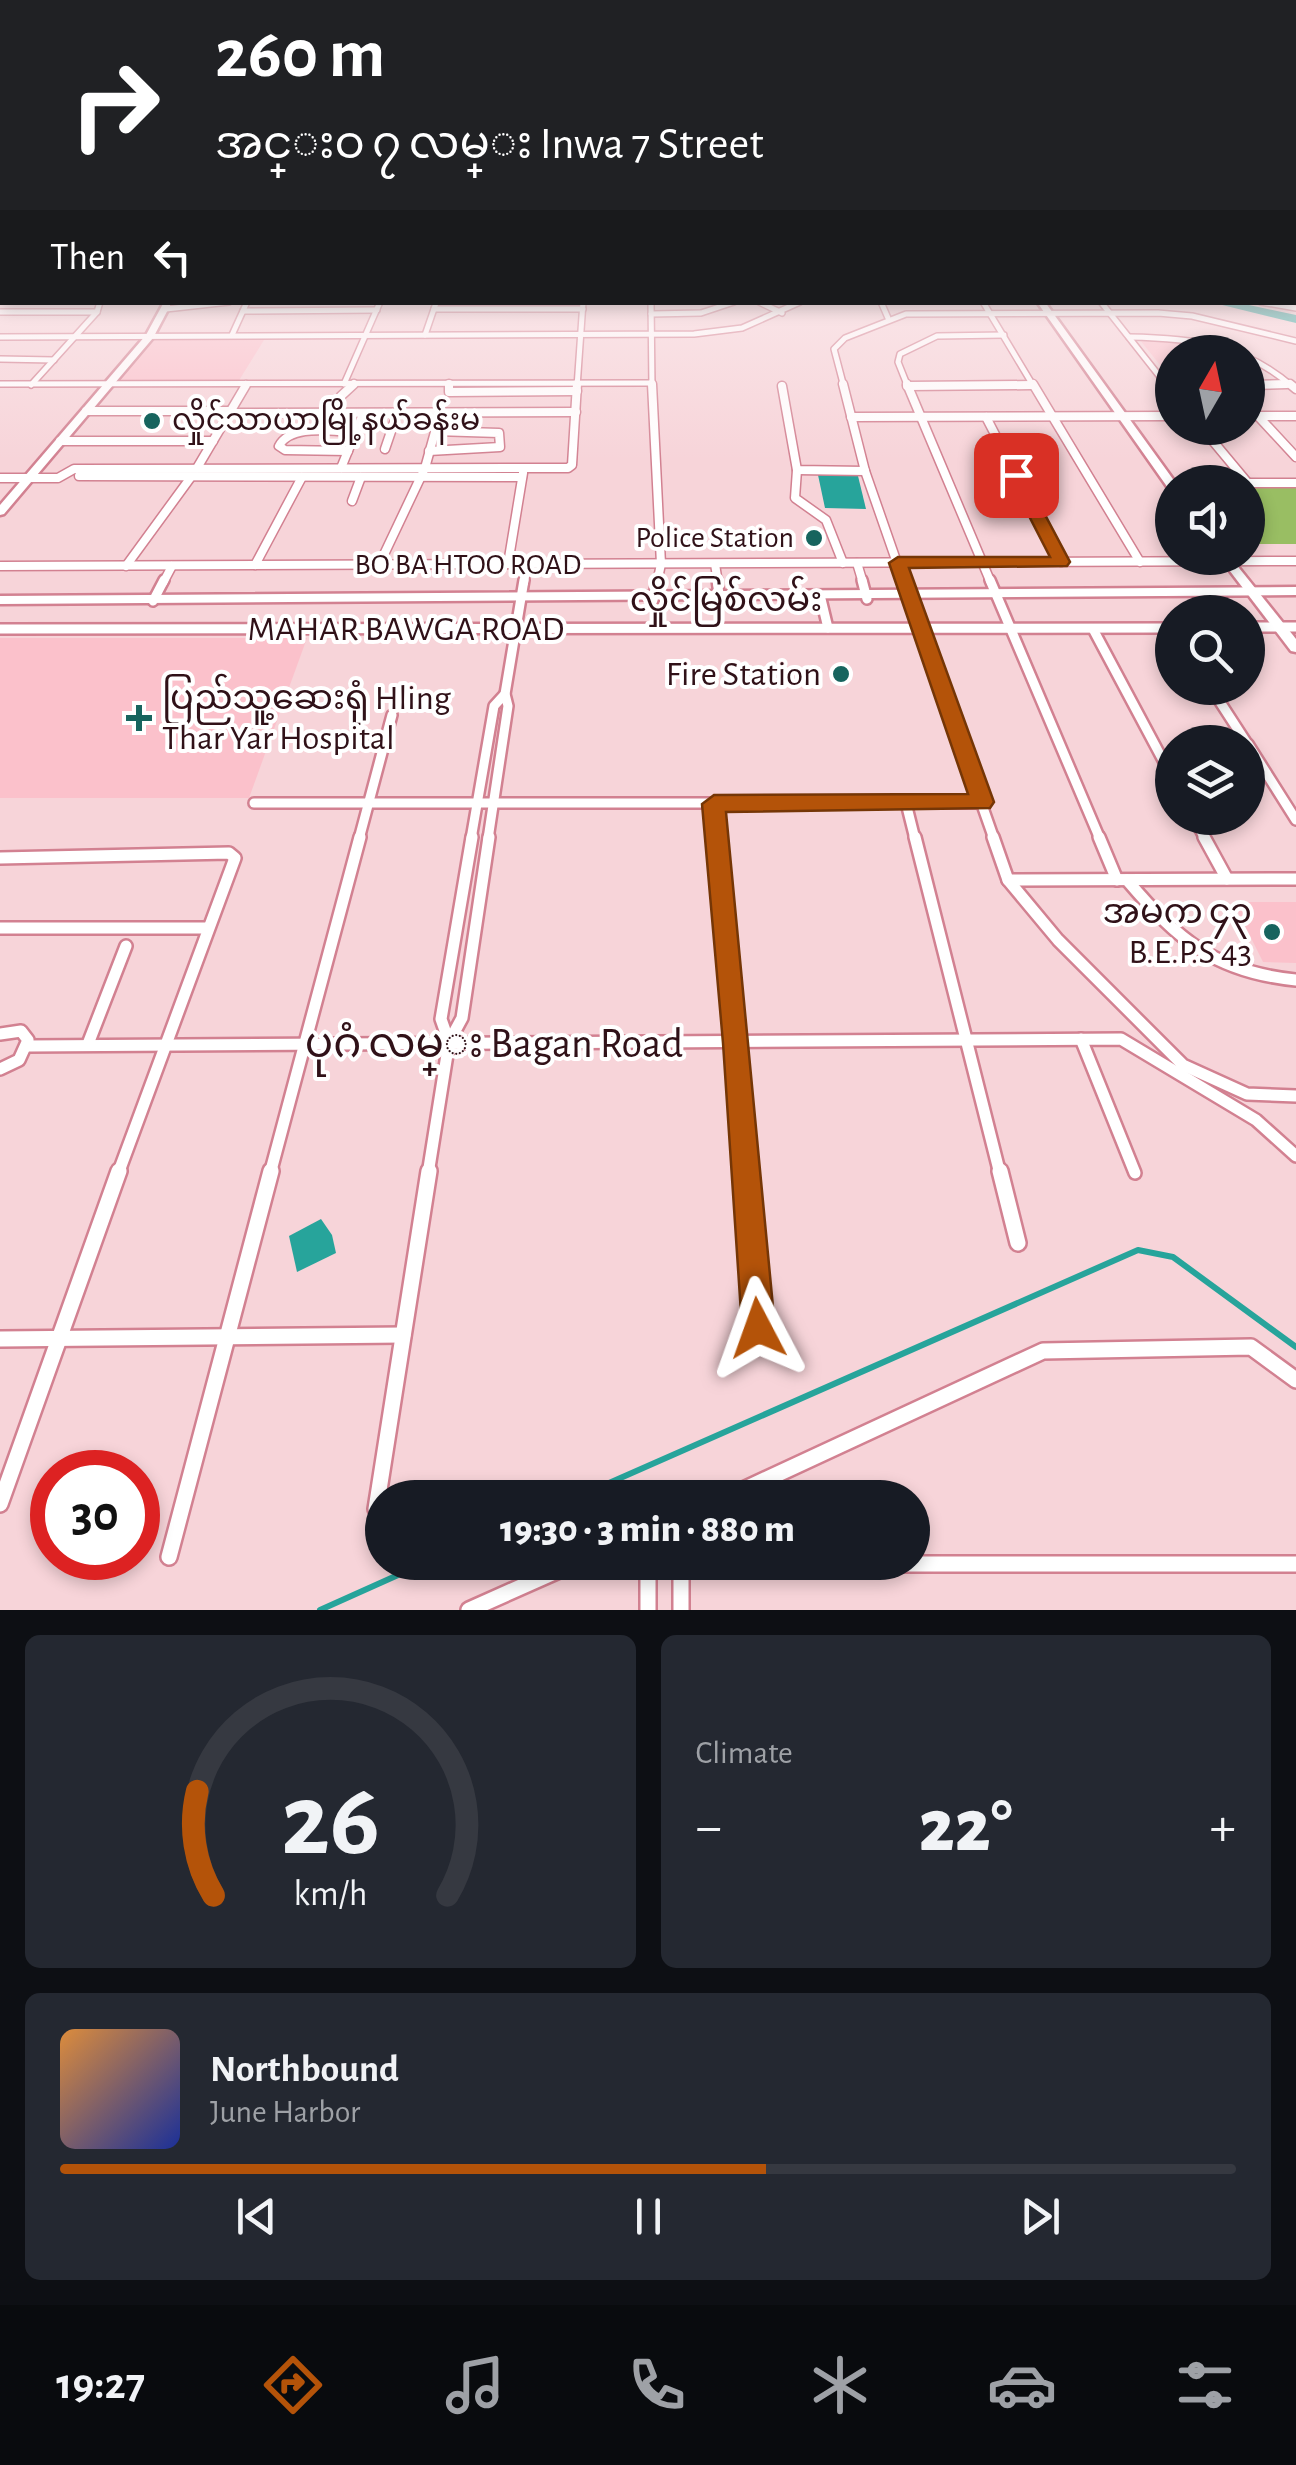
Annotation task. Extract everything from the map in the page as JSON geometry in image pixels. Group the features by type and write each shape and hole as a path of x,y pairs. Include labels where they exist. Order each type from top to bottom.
{"main road":[{"path":"0,512 150,336 165,310"},
{"path":"1047,310 1159,465"},
{"path":"1240,575 1289,627 1296,648"},
{"name":"လှိုင်မြစ်လမ်း","path":"653,597 1296,594"},
{"name":"လှိုင်မြစ်လမ်း","path":"0,600 866,596"}],"street":[{"path":"232,335 243,310"},
{"path":"344,384 377,310"},
{"path":"424,336 433,310"},
{"path":"0,478 420,478 572,465 583,310"},
{"path":"651,310 661,564 653,597"},
{"path":"651,314 696,314 708,310"},
{"path":"778,310 782,312"},
{"path":"0,337 652,335 720,332 785,310"},
{"path":"885,310 888,318"},
{"path":"1009,310 888,318 845,338 834,349 865,471 1008,880 1058,940 1183,1065 1247,1094 1296,1096"},
{"path":"1084,310 1192,316 1296,341"},
{"path":"0,312 97,312"},
{"path":"31,385 97,312"},
{"path":"988,312 1140,562"},
{"path":"1108,312 1155,368"},
{"path":"1004,335 944,335 915,344 900,354 898,362 1122,880 1182,940 1228,969 1296,980"},
{"path":"1129,337 1178,338 1234,348 1256,355 1294,387"},
{"path":"0,360 54,360"},
{"path":"0,384 449,383 578,388"},
{"path":"449,383 447,391 456,392 652,383"},
{"path":"333,414 340,396 354,384"},
{"path":"198,468 246,385"},
{"path":"907,386 1032,385"},
{"path":"782,386 797,470 795,498 826,520 843,563"},
{"path":"1265,386 1294,387"},
{"path":"450,414 456,392"},
{"path":"86,410 576,412"},
{"path":"341,468 364,414"},
{"path":"385,449 397,414"},
{"path":"379,565 420,478 440,414"},
{"path":"851,417 1155,416"},
{"path":"1265,416 1296,416"},
{"path":"986,417 1061,562"},
{"path":"1265,424 1296,457"},
{"path":"429,451 500,447 499,432 435,431"},
{"path":"348,451 285,450 279,446 283,438 295,432 356,432"},
{"path":"60,441 213,440"},
{"path":"1216,445 1232,465"},
{"path":"63,476 74,470 198,468 523,472"},
{"path":"797,470 865,471"},
{"path":"508,564 523,472"},
{"path":"126,566 191,476"},
{"path":"255,566 302,477"},
{"path":"352,502 361,477"},
{"path":"1265,483 1296,482"},
{"name":"BO BA HTOO ROAD","path":"1265,561 1296,561"},
{"name":"BO BA HTOO ROAD","path":"0,566 1155,562"},
{"path":"857,563 866,596"},
{"path":"448,1042 442,1019 508,706 505,694 527,564"},
{"path":"715,564 719,594"},
{"path":"155,601 172,566"},
{"path":"822,599 828,628"},
{"name":"MAHAR BAWGA ROAD","path":"0,630 1155,628"},
{"path":"1094,629 1155,745"},
{"path":"168,1557 392,715"},
{"path":"1265,772 1296,820"},
{"path":"254,803 982,802"},
{"path":"906,803 1018,1243"},
{"path":"381,1480 448,1042 462,1018 485,804"},
{"path":"714,804 758,1328"},
{"path":"1203,835 1228,880"},
{"path":"0,858 234,855 0,1504"},
{"path":"1008,880 1296,879"},
{"path":"0,928 206,928"},
{"path":"88,1044 126,946"},
{"path":"0,1034 21,1031 28,1040 19,1060 0,1069"},
{"name":"ပုဂံ လမ္း Bagan Road","path":"28,1046 1121,1038 1190,1084 1243,1110 1275,1132 1296,1156"},
{"path":"1081,1039 1135,1173"},
{"path":"0,1339 403,1336"},
{"path":"765,1480 1043,1351 1251,1347 1296,1380"},
{"path":"930,1563 1296,1564"},
{"path":"468,1610 536,1580"},
{"path":"648,1580 648,1610"},
{"path":"681,1580 681,1610"}],"shaded area":[{"path":"152,340 264,340 238,382 119,382"},
{"path":"1140,340 1155,340 1155,359"},
{"name":"ပြည်သူ့ဆေးရုံ Hling Thar Yar Hospital","path":"0,638 307,638 249,798 0,798"},
{"name":"အမက ၄၃ B.E.P.S 43","path":"1233,902 1296,902 1296,963 1263,962"}],"green space":[{"path":"1265,488 1296,488 1296,544 1265,544"}],"water":[{"path":"818,475 858,476 866,509 825,508"},
{"path":"321,1219 332,1235 336,1253 297,1272 289,1236"}],"waterway":[{"path":"1254,310 1296,319"},
{"path":"616,1480 1138,1250 1173,1257 1296,1347"},
{"path":"320,1610 387,1580"}],"place":[{"name":"လှိုင်သာယာမြို့နယ်ခန်းမ","path":"152,421"},
{"name":"Police Station","path":"814,538"},
{"name":"Fire Station","path":"841,674"},
{"name":"ပြည်သူ့ဆေးရုံ Hling Thar Yar Hospital","path":"139,718"},
{"name":"အမက ၄၃ B.E.P.S 43","path":"1272,932"}],"route":[{"path":"758,1328 714,804 982,802 898,563 1061,562 1016,475"}]}
